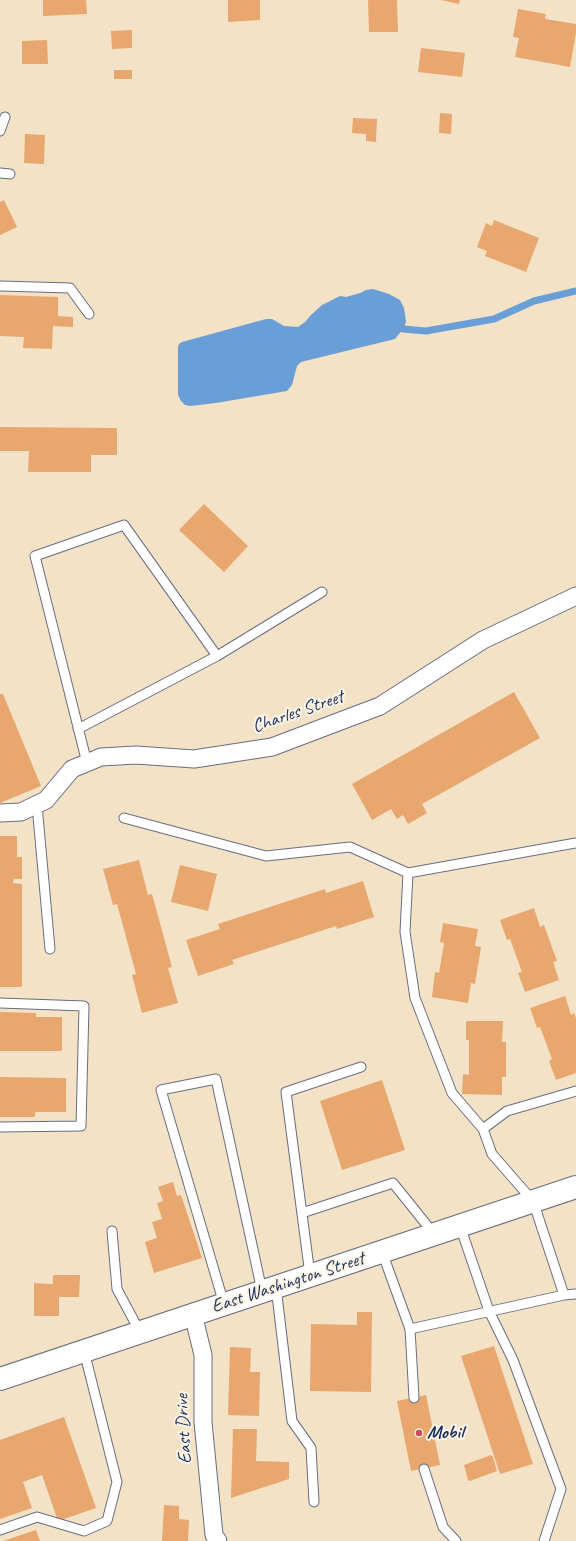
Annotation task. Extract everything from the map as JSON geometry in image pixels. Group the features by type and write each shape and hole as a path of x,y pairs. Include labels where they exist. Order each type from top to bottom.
{"main road":[{"name":"East Washington Street","path":"0,1379 576,1187"}],"street":[{"name":"Charles Street","path":"0,813 20,812 37,805 46,800 72,769 101,757 136,755 194,759 272,747 380,706 483,640 576,596"},
{"name":"East Drive","path":"193,1314 203,1355 203,1422 214,1535 218,1541"}],"lane":[{"path":"0,131 5,117"},
{"path":"0,174 10,174"},
{"path":"0,286 70,288 89,314"},
{"path":"86,763 35,556 124,524 217,656"},
{"path":"78,729 217,656 322,592"},
{"path":"37,805 50,950"},
{"path":"124,818 266,856 350,847 408,874 576,843"},
{"path":"408,874 405,932 414,998 452,1093 483,1129 492,1154 533,1201 564,1295"},
{"path":"0,1003 84,1006 81,1126 0,1127"},
{"path":"310,1275 286,1092 361,1067"},
{"path":"224,1304 161,1090 216,1079 269,1289 292,1421 311,1448 314,1502"},
{"path":"483,1129 507,1111 576,1091"},
{"path":"302,1213 393,1183 434,1234"},
{"path":"460,1225 489,1311 513,1360 561,1489 544,1541"},
{"path":"112,1231 117,1289 140,1332"},
{"path":"382,1252 410,1329 414,1398"},
{"path":"410,1329 564,1295 576,1294"},
{"path":"0,1530 37,1517 84,1531 107,1521 117,1482 84,1351"},
{"path":"424,1468 443,1527 456,1541"}],"water":[{"path":"373,289 389,294 400,300 404,308 406,322 403,329 395,339 301,362 297,366 292,385 287,391 190,406 185,405 181,401 178,395 178,347 182,342 266,319 272,319 284,326 298,327 322,305 340,296 346,297"}],"building":[{"path":"43,0 86,0 87,14 43,16"},
{"path":"228,0 260,0 260,20 228,22"},
{"path":"368,0 397,0 398,32 369,32"},
{"path":"441,0 460,0 459,4"},
{"path":"518,9 546,14 545,19 576,24 576,33 570,67 515,57 519,38 513,37"},
{"path":"132,30 132,48 112,49 111,31"},
{"path":"47,40 48,64 22,64 22,41"},
{"path":"421,48 465,53 462,77 418,72"},
{"path":"114,70 132,70 132,79 114,79"},
{"path":"440,113 452,114 451,134 439,133"},
{"path":"353,118 377,119 376,142 366,141 366,134 352,133"},
{"path":"25,134 45,135 44,164 24,163"},
{"path":"4,200 17,227 0,235 0,202"},
{"path":"494,220 539,238 526,272 485,256 487,251 477,247 486,223 492,226"},
{"path":"0,295 58,297 58,316 73,317 73,327 53,326 52,349 23,348 24,337 0,336"},
{"path":"0,427 117,428 117,455 91,455 91,472 28,472 29,451 0,451"},
{"path":"204,504 248,546 224,572 179,530"},
{"path":"514,692 540,738 422,804 427,813 408,824 403,815 397,819 391,809 372,820 352,784"},
{"path":"0,694 3,694 41,786 0,803"},
{"path":"0,836 17,836 17,857 22,857 22,879 14,879 13,883 22,884 22,987 0,987"},
{"path":"139,860 148,895 152,894 172,967 168,968 178,1003 142,1013 132,975 136,974 117,904 113,905 103,869"},
{"path":"180,865 217,874 208,911 171,902"},
{"path":"363,881 374,917 337,929 336,926 232,960 234,964 198,976 186,940 220,929 218,924 325,889 326,893"},
{"path":"534,908 540,927 544,925 557,961 553,962 559,980 525,992 518,973 522,972 510,939 507,940 500,920"},
{"path":"443,923 478,929 475,946 481,947 475,984 471,983 468,1003 432,997 435,972 439,973 444,943 440,942"},
{"path":"565,996 571,1015 574,1013 576,1018 576,1073 556,1080 549,1061 552,1059 540,1027 537,1028 530,1008"},
{"path":"0,1012 36,1013 36,1017 62,1017 62,1051 0,1051"},
{"path":"466,1021 503,1021 502,1042 506,1042 506,1077 502,1077 502,1095 462,1094 463,1074 469,1075 469,1040 466,1040"},
{"path":"0,1077 66,1078 66,1112 35,1112 35,1117 0,1117"},
{"path":"382,1080 405,1150 342,1170 320,1101"},
{"path":"173,1182 177,1196 181,1195 202,1258 154,1273 145,1242 157,1238 152,1222 162,1219 157,1203 163,1201 158,1187"},
{"path":"53,1275 80,1275 79,1297 59,1297 59,1316 34,1316 34,1283 53,1284"},
{"path":"357,1312 372,1312 371,1392 310,1391 311,1324 357,1325"},
{"path":"494,1346 533,1464 500,1474 461,1356"},
{"path":"230,1347 251,1348 250,1372 260,1372 259,1416 228,1415"},
{"name":"Mobil","path":"426,1395 440,1465 411,1471 397,1401"},
{"path":"64,1417 96,1508 58,1521 42,1475 23,1482 32,1508 0,1519 0,1440"},
{"path":"233,1429 257,1429 256,1461 289,1462 289,1479 231,1498"},
{"path":"491,1455 497,1471 470,1481 468,1480 464,1465"},
{"path":"164,1505 179,1506 179,1519 189,1520 188,1541 162,1541"},
{"path":"36,1530 40,1541 3,1541"}],"waterway":[{"path":"403,329 426,331 494,319 534,301 576,291"}],"place":[{"name":"Mobil","path":"419,1433"}]}
